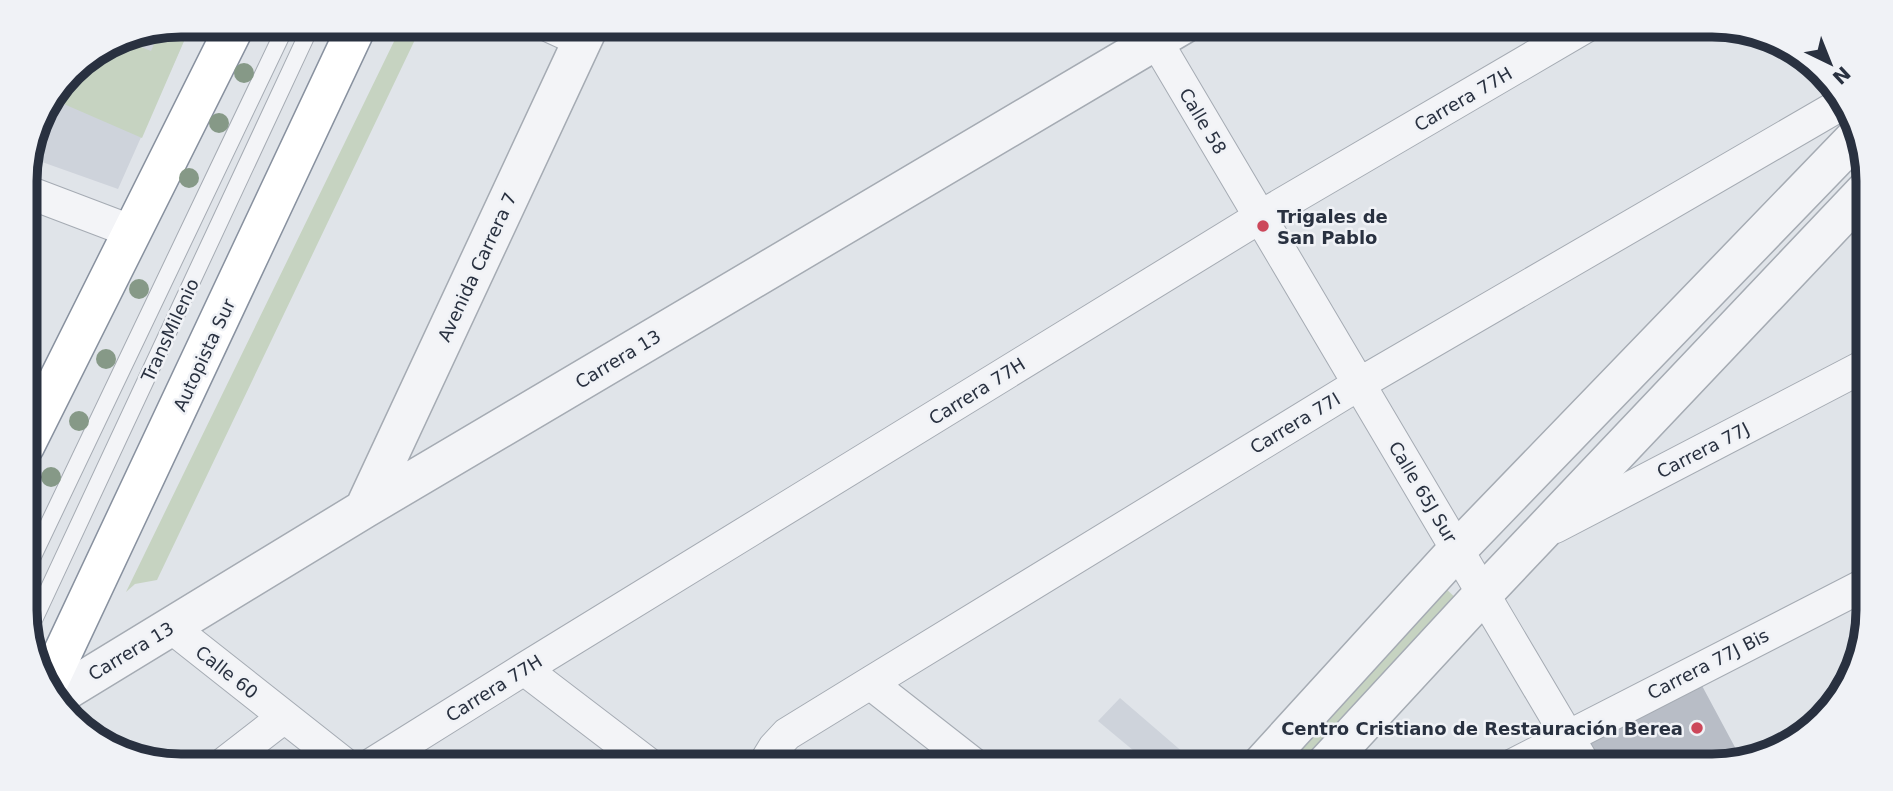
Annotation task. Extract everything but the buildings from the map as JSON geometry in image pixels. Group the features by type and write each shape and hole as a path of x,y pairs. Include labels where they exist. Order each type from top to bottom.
{"highway":[{"path":"37,424 230,37"},
{"name":"Autopista Sur","path":"52,675 352,37"}],"street":[{"name":"Avenida Carrera 7","path":"364,509 584,37"},
{"name":"Carrera 13","path":"63,693 1150,37"},
{"name":"Calle 58","path":"1166,37 1260,217"},
{"name":"Carrera 77H","path":"388,754 1260,217 1568,37"},
{"name":"Carrera 77I","path":"770,754 787,734 1359,384 1836,107"},
{"path":"1271,754 1457,550 1851,142"},
{"path":"37,196 133,232"},
{"path":"1335,754 1856,201"},
{"name":"Calle 65J Sur","path":"1260,217 1578,754"},
{"name":"Carrera 77J","path":"1538,536 1856,371"},
{"name":"Carrera 77J Bis","path":"1534,754 1856,589"},
{"name":"Calle 60","path":"171,627 332,754"},
{"path":"524,669 635,754"},
{"path":"870,683 961,754"},
{"path":"236,754 284,717"}],"lane":[{"name":"TransMilenio","path":"37,548 281,37"},
{"name":"TransMilenio","path":"37,614 306,37"}],"shaded area":[{"path":"186,37 118,189 39,161 44,134 66,93 93,66 134,44"},
{"path":"1120,698 1185,754 1138,754 1098,721"}],"green space":[{"path":"186,37 142,138 60,102 86,72 108,56 134,44 151,51 156,39"},
{"path":"396,37 416,37 157,580 135,584 126,592"},
{"path":"1443,586 1460,602 1320,754 1289,754"}],"place":[{"name":"Trigales de San Pablo","path":"1263,226"},
{"name":"Centro Cristiano de Restauración Berea","path":"1697,728"}]}
